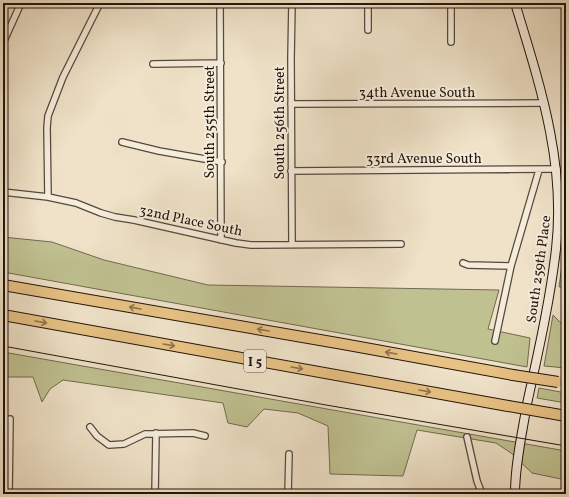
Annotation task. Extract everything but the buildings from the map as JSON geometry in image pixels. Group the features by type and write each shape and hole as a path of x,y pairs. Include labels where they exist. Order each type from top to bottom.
{"highway":[{"name":"I 5","path":"3,285 562,383"},
{"name":"I 5","path":"3,315 566,416"}],"main road":[{"name":"South 259th Place","path":"515,494 515,479 520,443 550,294 559,210 557,169 551,135 535,68 516,3"}],"street":[{"path":"3,43 21,3"},
{"path":"48,197 48,116 63,78 100,3"},
{"name":"South 255th Street","path":"220,3 222,162 221,240"},
{"name":"South 256th Street","path":"292,3 292,244"},
{"path":"368,3 368,30"},
{"path":"451,3 451,42"},
{"path":"153,64 221,63"},
{"name":"34th Avenue South","path":"291,104 543,103"},
{"path":"122,142 159,151 222,162"},
{"name":"33rd Avenue South","path":"291,171 557,169"},
{"path":"495,341 511,266 539,170"},
{"name":"32nd Place South","path":"3,192 48,197 76,203 115,217 134,220 236,244 401,244"},
{"path":"463,263 468,265 511,266"},
{"path":"9,494 6,464 10,419"},
{"path":"90,427 97,436 109,445 124,444 145,434 192,433 206,436"},
{"path":"155,494 156,433"},
{"path":"467,437 476,481 482,494"},
{"path":"288,454 288,494"}],"green space":[{"path":"3,237 52,242 104,260 208,285 499,290 488,329 530,338 527,367 3,272"},
{"path":"565,242 566,287 559,287"},
{"path":"553,315 566,328 566,368 544,366"},
{"path":"3,352 566,451 566,480 532,473 511,453 496,443 417,430 403,476 330,474 328,426 298,413 264,409 247,427 228,423 223,403 63,380 50,389 42,402 33,377 3,377"},
{"path":"539,388 566,393 566,403 537,398"}],"tram line":[{"path":"3,346 326,405 566,446"}]}
